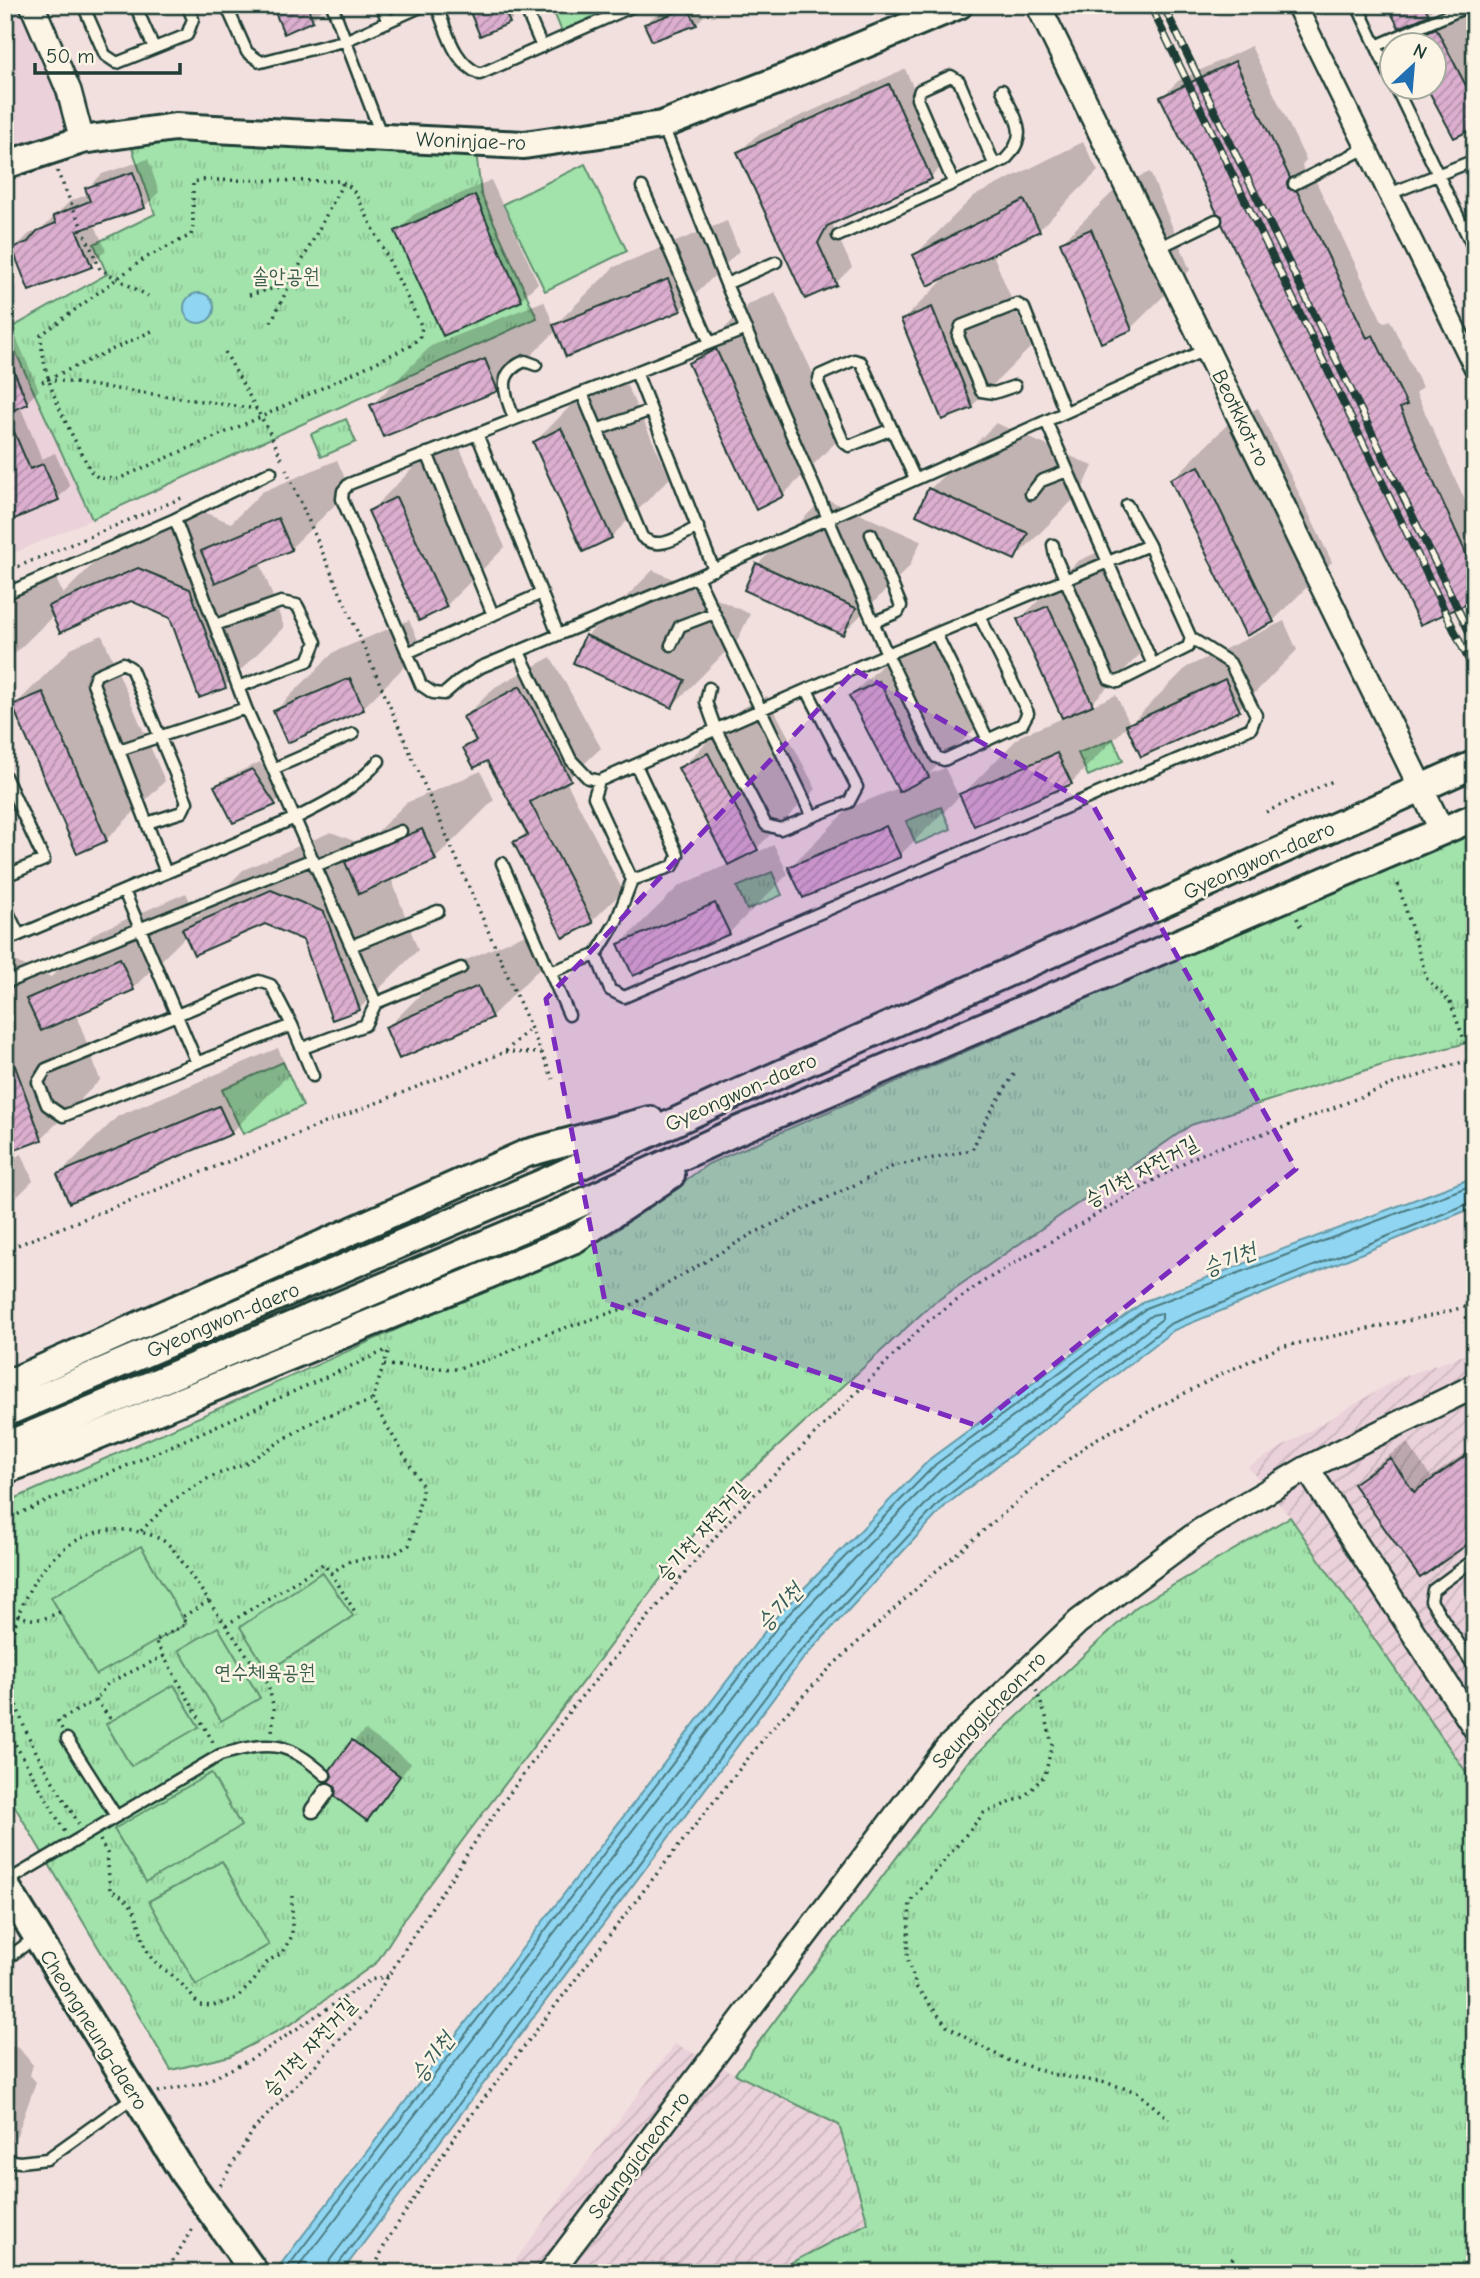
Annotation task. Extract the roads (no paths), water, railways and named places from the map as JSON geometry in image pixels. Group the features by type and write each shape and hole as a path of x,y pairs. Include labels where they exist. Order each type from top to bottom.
{"main road":[{"name":"Woninjae-ro","path":"5,165 82,140 175,127 524,145 663,125 959,5"},
{"name":"Gyeongwon-daero","path":"5,1413 545,1182 720,1101 1475,764"},
{"name":"Gyeongwon-daero","path":"5,1446 561,1212 737,1131 1475,817"},
{"path":"5,1385 527,1153 720,1101"},
{"path":"5,1470 74,1445 575,1239 737,1131"},
{"path":"5,1478 74,1445"},
{"name":"Cheongneung-daero","path":"5,1884 184,2174 255,2273"}],"street":[{"path":"32,5 69,91 82,140"},
{"name":"Beotkkot-ro","path":"1038,5 1442,831"},
{"path":"1296,5 1475,369"},
{"name":"Seunggicheon-ro","path":"550,2273 947,1748 1034,1664 1078,1622 1200,1531 1307,1468 1475,1387"},
{"path":"1307,1468 1475,1728"},
{"path":"313,1810 327,1791"}],"lane":[{"path":"83,5 105,55 117,64 187,35 193,19 187,5"},
{"path":"135,5 153,48"},
{"path":"226,5 247,52 261,62 347,40 425,5"},
{"path":"332,5 382,137"},
{"path":"381,5 388,22"},
{"path":"436,5 459,60 468,69 480,74 630,6"},
{"path":"524,5 542,47"},
{"path":"1357,5 1378,50"},
{"path":"1442,5 1447,16"},
{"path":"1376,46 1471,5"},
{"path":"953,182 917,100 919,90 930,85 951,76 959,81 994,164"},
{"path":"838,236 1005,160 1016,148 1020,131 1002,90"},
{"path":"1403,102 1475,251"},
{"path":"663,125 726,284 887,654 936,757 944,760 1023,724 1028,713 979,615"},
{"path":"1294,184 1366,148"},
{"path":"1389,194 1475,160"},
{"path":"642,187 710,343"},
{"path":"1158,248 1216,220"},
{"path":"726,284 776,262"},
{"path":"1015,386 994,393 981,391 958,336 961,326 1017,304 1024,308 1065,412"},
{"path":"746,329 349,484 343,491 342,499 421,685 433,693 444,694 481,667 697,578 1207,349"},
{"path":"892,429 849,446 843,441 818,383 820,375 854,360 861,362 892,429 915,479"},
{"path":"514,419 504,388 506,376 514,365 525,361 536,365"},
{"path":"636,372 714,570"},
{"path":"582,393 642,537 649,543 659,545 698,527"},
{"path":"597,430 651,410"},
{"path":"1046,422 1153,665"},
{"path":"477,434 558,634"},
{"path":"427,453 493,615"},
{"path":"5,594 175,519 273,467"},
{"path":"1031,494 1041,481 1067,471"},
{"path":"596,955 610,990 624,997 1251,728 1256,715 1230,663 1191,638 1149,545 1127,505"},
{"path":"175,519 246,708 376,1003"},
{"path":"871,534 901,606 898,612 874,622"},
{"path":"1053,545 1055,556 1109,679 1118,682 1153,665 1188,647 1191,638"},
{"path":"519,652 571,760 588,778 599,781 887,654 1149,545"},
{"path":"697,578 812,816"},
{"path":"407,653 542,593"},
{"path":"215,625 281,602 297,606 316,642 308,661 238,687"},
{"path":"671,645 680,626 714,613"},
{"path":"936,634 988,740"},
{"path":"147,823 181,812 187,802 131,668 123,663 96,675 93,683 166,873"},
{"path":"709,688 706,702 716,730 766,825 780,829 849,802 857,787 807,690"},
{"path":"119,750 246,708"},
{"path":"273,769 353,734"},
{"path":"5,941 295,818 340,796 364,778 379,761"},
{"path":"632,880 673,866 678,855 636,765"},
{"path":"5,776 44,860 5,876"},
{"path":"550,972 596,955 616,922 632,880 594,797 599,781"},
{"path":"5,983 139,928 401,831"},
{"path":"502,863 569,1015"},
{"path":"124,891 197,1063"},
{"path":"5,906 19,935"},
{"path":"351,946 438,911"},
{"path":"303,1048 365,1025 376,1003 461,968"},
{"path":"292,1024 63,1116 47,1105 38,1082 46,1069 259,981 271,985 292,1024 313,1076"},
{"path":"1475,1559 1433,1590 1431,1601 1475,1668"},
{"path":"66,1736 116,1816"},
{"path":"5,1884 220,1755 271,1745 289,1748 304,1755 325,1774"},
{"path":"5,1960 37,1936"},
{"path":"5,2160 20,2162 47,2159 135,2096"}],"water":[{"path":"199,293 210,297 214,308 210,319 199,323 188,319 184,308 188,297"},
{"path":"1475,1177 1475,1207 1174,1330 946,1505 803,1659 341,2273 274,2273 776,1617 931,1458 1145,1301"}],"railway":[{"path":"1150,5 1475,673"},
{"path":"1163,5 1475,644"}],"park label":[{"name":"솔안공원","path":"286,276"},
{"name":"연수체육공원","path":"265,1672"}],"water label":[{"name":"승기천","path":"1229,1259"},
{"name":"승기천","path":"779,1607"},
{"name":"승기천","path":"432,2057"}]}
